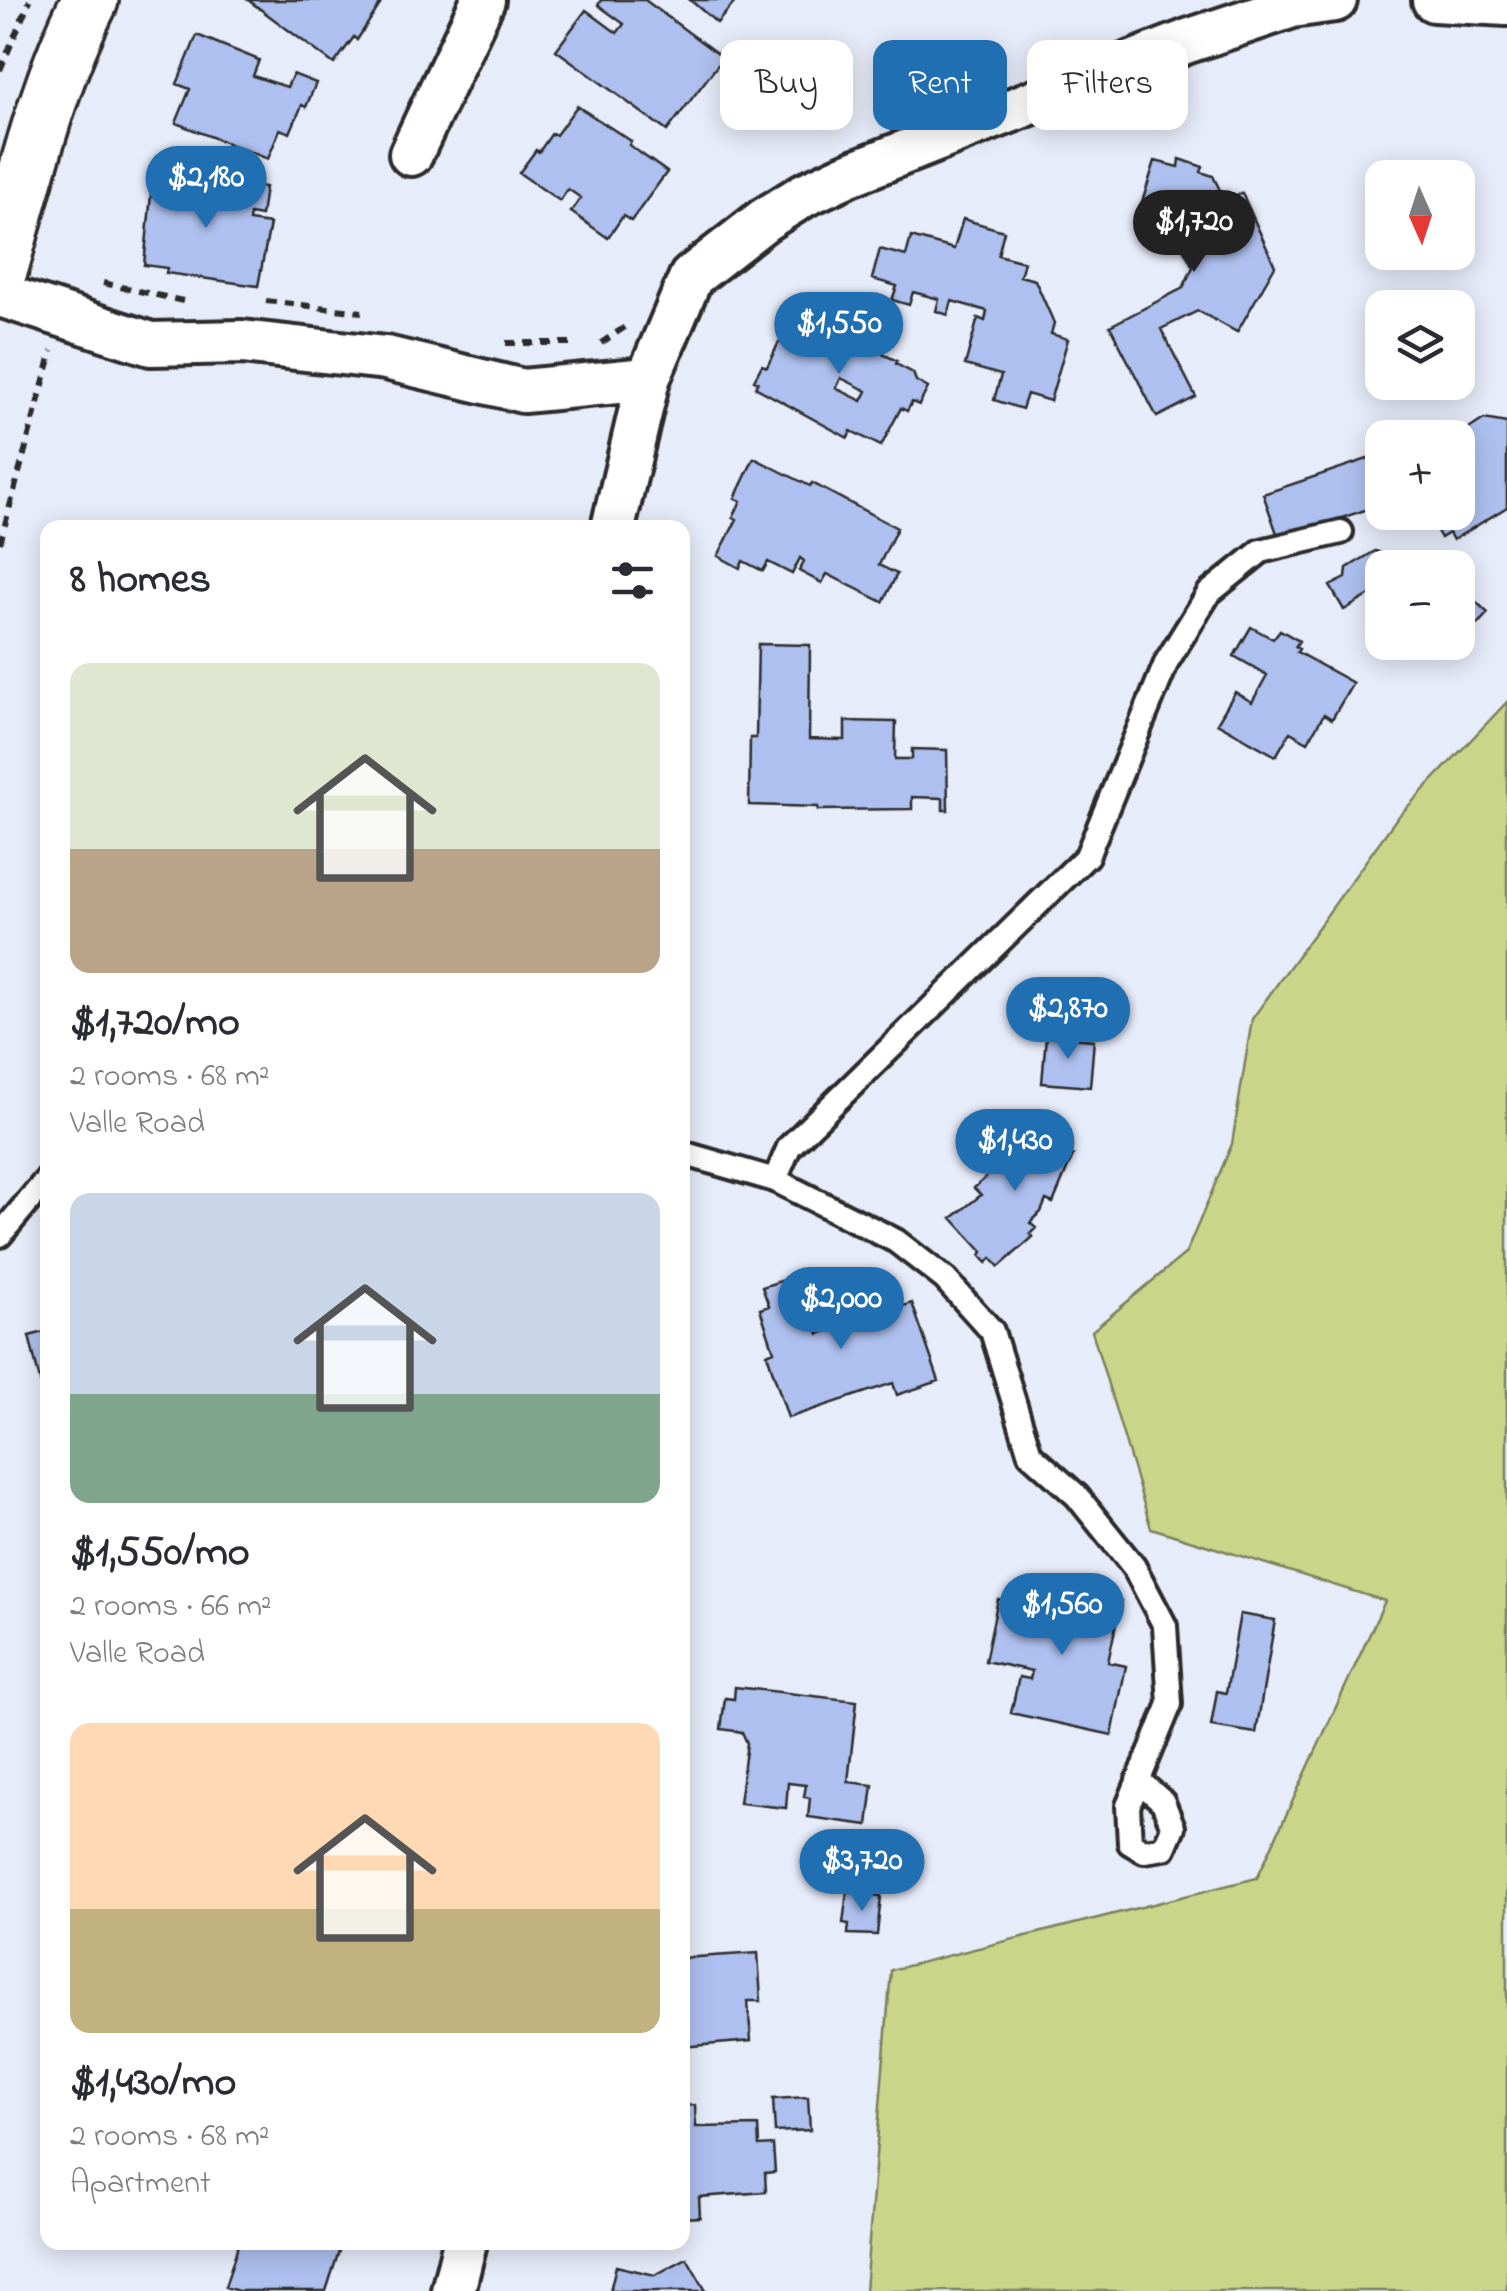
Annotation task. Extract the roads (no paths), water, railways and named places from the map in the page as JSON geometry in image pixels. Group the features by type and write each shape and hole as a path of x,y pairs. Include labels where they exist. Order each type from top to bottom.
{"street":[{"path":"0,268 37,132 90,0"},
{"path":"411,154 483,0"},
{"path":"616,520 648,379 691,277 725,247 804,195 847,175 1188,41 1292,6 1334,0"},
{"path":"1434,0 1507,4"},
{"path":"0,295 152,344 242,342 386,358 523,391 648,379"},
{"path":"453,2291 462,2250"}],"lane":[{"path":"775,1180 789,1147 1087,856 1167,661 1209,594 1261,551 1340,532"},
{"path":"690,1155 775,1180 896,1242 945,1279 992,1332 1030,1454 1078,1496 1134,1567 1164,1626 1170,1704 1138,1780"},
{"path":"0,1234 40,1187"}]}
